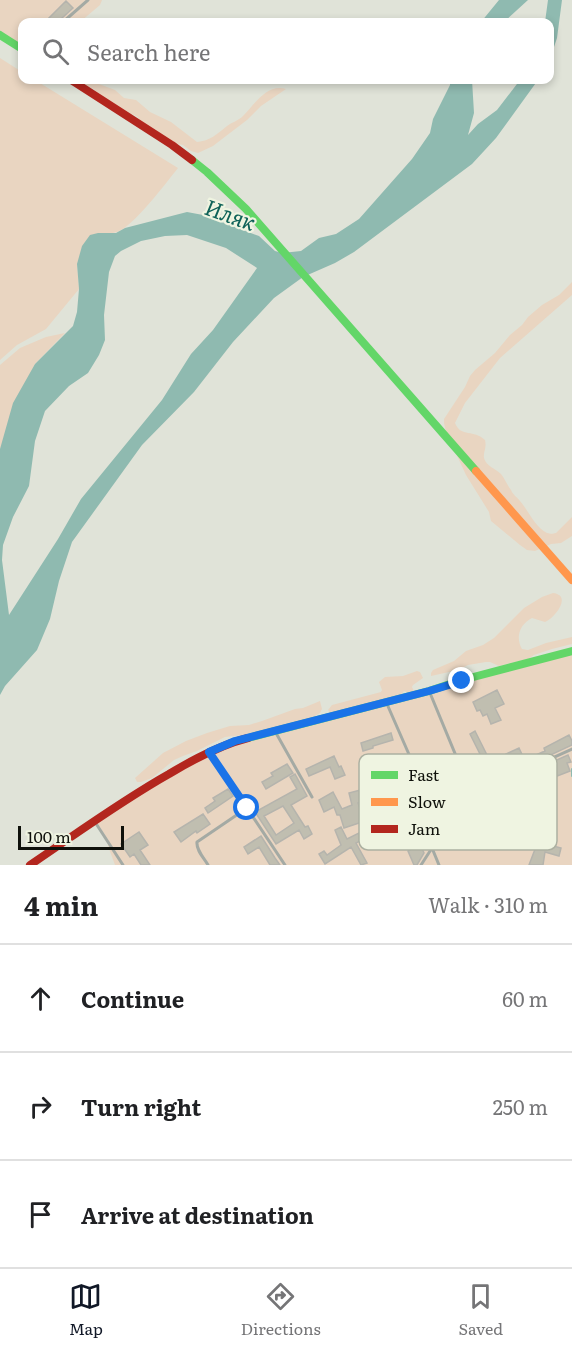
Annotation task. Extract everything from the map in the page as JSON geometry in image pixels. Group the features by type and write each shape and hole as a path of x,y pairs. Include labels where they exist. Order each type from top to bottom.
{"street":[{"path":"0,35 18,47"},
{"path":"77,84 172,145 207,172 246,209 572,580"},
{"path":"30,865 94,820 174,770 235,741 572,651"}],"lane":[{"path":"68,18 88,0"},
{"path":"429,691 455,754"},
{"path":"386,702 409,754"},
{"path":"274,731 312,797"},
{"path":"557,756 571,750"},
{"path":"209,752 285,865"},
{"path":"208,865 196,846 197,842 247,808"},
{"path":"94,820 123,865"},
{"path":"421,865 431,850"},
{"path":"433,850 439,865"}],"shaded area":[{"path":"0,0 102,0 100,5 85,18 18,18 18,50 0,38"},
{"path":"0,58 18,69 18,84 42,84 178,168 132,222 115,233 98,233 77,264 79,289 46,329 17,345 0,360"},
{"path":"80,84 99,84 115,90 124,98 136,100 150,112 171,122 197,142 210,139 241,118 267,92 279,88 286,89 261,106 213,146 198,153 174,143 140,122 138,117 100,98 94,89"},
{"path":"572,282 572,295 500,358 465,403 455,423 464,432 477,435 485,440 485,461 501,474 535,523 543,530 552,534 556,533 572,517 572,536 561,543 551,544 535,551 527,550 491,521 489,512 466,475 446,432 444,419 475,370 495,353 528,317 559,295"},
{"path":"65,333 35,364 0,449 0,365 20,348 46,337"},
{"path":"553,593 559,595 562,602 557,611 545,622 532,618 524,624 519,636 520,644 522,649 528,650 572,637 572,644 499,666 486,662 431,676 433,670 494,638 524,608"},
{"path":"572,652 572,865 115,865 108,846 109,841 96,821 140,793 172,767 208,749"},
{"path":"417,671 423,678 413,685 414,691 409,693 404,691 401,695 331,714 328,710 332,705 381,692 379,682 385,677 403,676"},
{"path":"320,701 322,709 313,717 251,734 225,737 174,760 152,778 137,782 135,778 163,753 186,741 230,726 249,725"}],"water":[{"path":"499,0 528,0 508,18 484,18"},
{"path":"548,0 562,0 554,47 554,18 546,18"},
{"path":"450,84 472,84 474,113 468,135 478,124 497,110 517,84 535,84 496,138 472,164 354,252 303,277 274,298 233,342 194,392 142,445 72,542 50,619 37,650 5,686 0,695 0,449 13,403 35,364 73,326 79,289 77,264 82,246 90,235 116,233 125,228 187,212 203,215 259,236 275,251 282,253 301,251 319,238 336,234 359,219 412,159 430,133 433,119","holes":["187,235 226,248 257,268 213,330 191,354 162,400 81,499 9,615 2,560 3,545 13,517 29,486 35,441 45,411 69,386 88,373 105,340 104,315 109,272 115,256 141,241 165,236"]}],"building":[{"path":"66,1 73,8 62,18 49,18"},
{"path":"497,690 504,704 495,708 501,720 491,724 487,714 483,716 480,710 477,711 473,702"},
{"path":"475,731 486,754 480,754 470,734"},
{"path":"391,733 393,740 363,751 361,743"},
{"path":"569,735 572,741 572,745 553,754 538,754 545,751 544,748"},
{"path":"519,748 522,754 506,754"},
{"path":"568,755 571,762 567,763 570,771 557,776 557,760"},
{"path":"334,756 345,775 335,779 330,767 309,776 306,769"},
{"path":"287,764 293,773 266,789 262,782 273,776 271,773"},
{"path":"295,774 307,796 291,805 312,834 304,839 299,830 276,844 255,812 297,789 290,777","holes":["283,806 294,823 276,835 264,816"]},
{"path":"228,789 233,796 208,813 205,808 215,801 213,798"},
{"path":"359,790 359,823 344,828 340,815 337,815 334,807 324,812 319,800 333,792 342,809 352,805 349,793"},
{"path":"203,814 210,824 181,842 174,832"},
{"path":"341,827 347,839 359,833 359,842 356,843 367,863 361,865 351,847 325,864 319,854 324,851 327,855 341,845 335,830"},
{"path":"139,832 148,845 140,850 150,865 141,865 134,854 130,857 121,844"},
{"path":"261,836 280,865 270,865 259,847 248,854 244,847"},
{"path":"561,848 559,856 545,852 543,865 529,865 535,850"},
{"path":"423,850 424,853 417,865 414,865 408,851"}],"waterway":[{"path":"572,769 572,776"}],"traffic: fast":[{"path":"0,35 18,46"},
{"path":"192,160 246,209 476,471"},
{"path":"248,738 572,651"}],"traffic: slow":[{"path":"476,471 572,580"}],"traffic: jam":[{"path":"77,84 192,160"},
{"path":"30,865 116,806 178,768 217,749 248,738"}],"route":[{"path":"247,808 209,752 235,741 462,681"}],"water label":[{"name":"Иляк","path":"230,215"}]}
